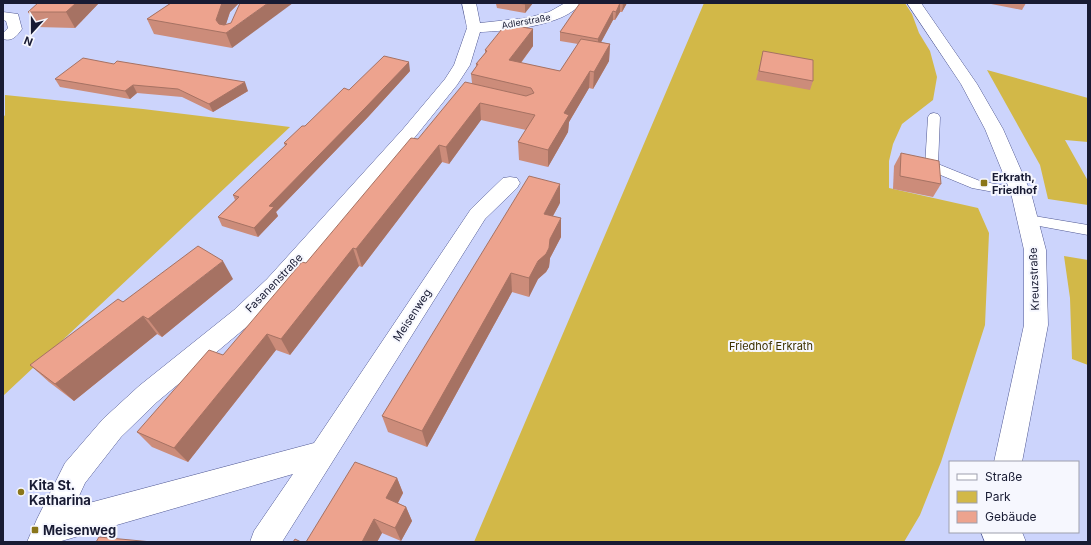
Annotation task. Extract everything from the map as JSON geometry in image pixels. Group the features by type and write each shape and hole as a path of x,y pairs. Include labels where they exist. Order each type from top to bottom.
{"street":[{"name":"Fasanenstraße","path":"45,535 75,473 112,428 148,394 242,317 275,285 409,133 453,91 474,28 469,3"},
{"name":"Adlerstraße","path":"474,28 547,18 563,12 574,3"},
{"name":"Kreuzstraße","path":"914,3 969,84 994,130 1021,193 1035,250 1036,325 1008,461"},
{"path":"3,16 13,17 15,29 8,36"},
{"name":"Meisenweg","path":"265,542 478,214 510,183"},
{"path":"45,535 323,453"},
{"path":"986,542 991,533"},
{"path":"998,533 1011,542"}],"lane":[{"path":"934,117 931,166 977,185 1021,193"},
{"path":"1028,220 1088,230"}],"green space":[{"name":"Friedhof Erkrath","path":"704,3 905,3 912,14 919,33 930,51 937,77 933,100 902,124 893,144 889,161 889,188 978,208 989,233 985,325 941,462 920,515 904,542 474,542"},
{"path":"987,70 1088,98 1088,142 1065,140 1088,181 1088,205 1048,199 1040,165"},
{"path":"5,95 143,109 290,127 3,396 3,118 5,115"},
{"path":"1064,256 1088,260 1088,365 1072,359 1070,298"}],"building":[{"path":"38,3 76,3 66,12 28,12"},
{"path":"171,3 222,3 216,20 219,24 224,25 231,23 240,3 268,3 226,33 147,19"},
{"path":"580,3 620,3 616,12 613,11 598,39 560,32"},
{"path":"506,24 533,29 509,60 560,71 581,39 610,44 594,72 590,71 564,113 569,115 548,150 518,142 535,115 480,103 446,147 439,145 356,249 353,248 281,339 267,334 174,448 137,432 209,350 223,355 302,262 306,263 411,138 418,139 465,82 526,96 534,93 531,88 471,74 478,64 476,64 487,51 485,50"},
{"path":"763,51 813,60 813,81 759,71"},
{"path":"384,56 409,62 269,206 274,207 254,228 218,217 239,197 233,195 287,144 284,143 302,126 305,126 344,88 349,90"},
{"path":"83,58 114,64 117,61 245,82 209,104 178,89 133,85 125,91 55,79"},
{"path":"901,153 939,161 941,184 900,176"},
{"path":"529,176 560,184 544,214 561,218 550,239 549,248 546,254 538,261 529,278 511,273 422,431 382,416"},
{"path":"198,246 223,261 148,319 143,316 55,384 30,365 118,299 123,302"},
{"path":"355,462 397,478 386,498 406,507 395,528 374,519 362,542 306,542"},
{"path":"99,537 152,542 96,542"},
{"path":"295,539 301,542 293,542"}],"place":[{"name":"Erkrath, Friedhof","path":"984,183"},
{"name":"Kita St. Katharina","path":"21,492"},
{"name":"Meisenweg","path":"35,530"}]}
